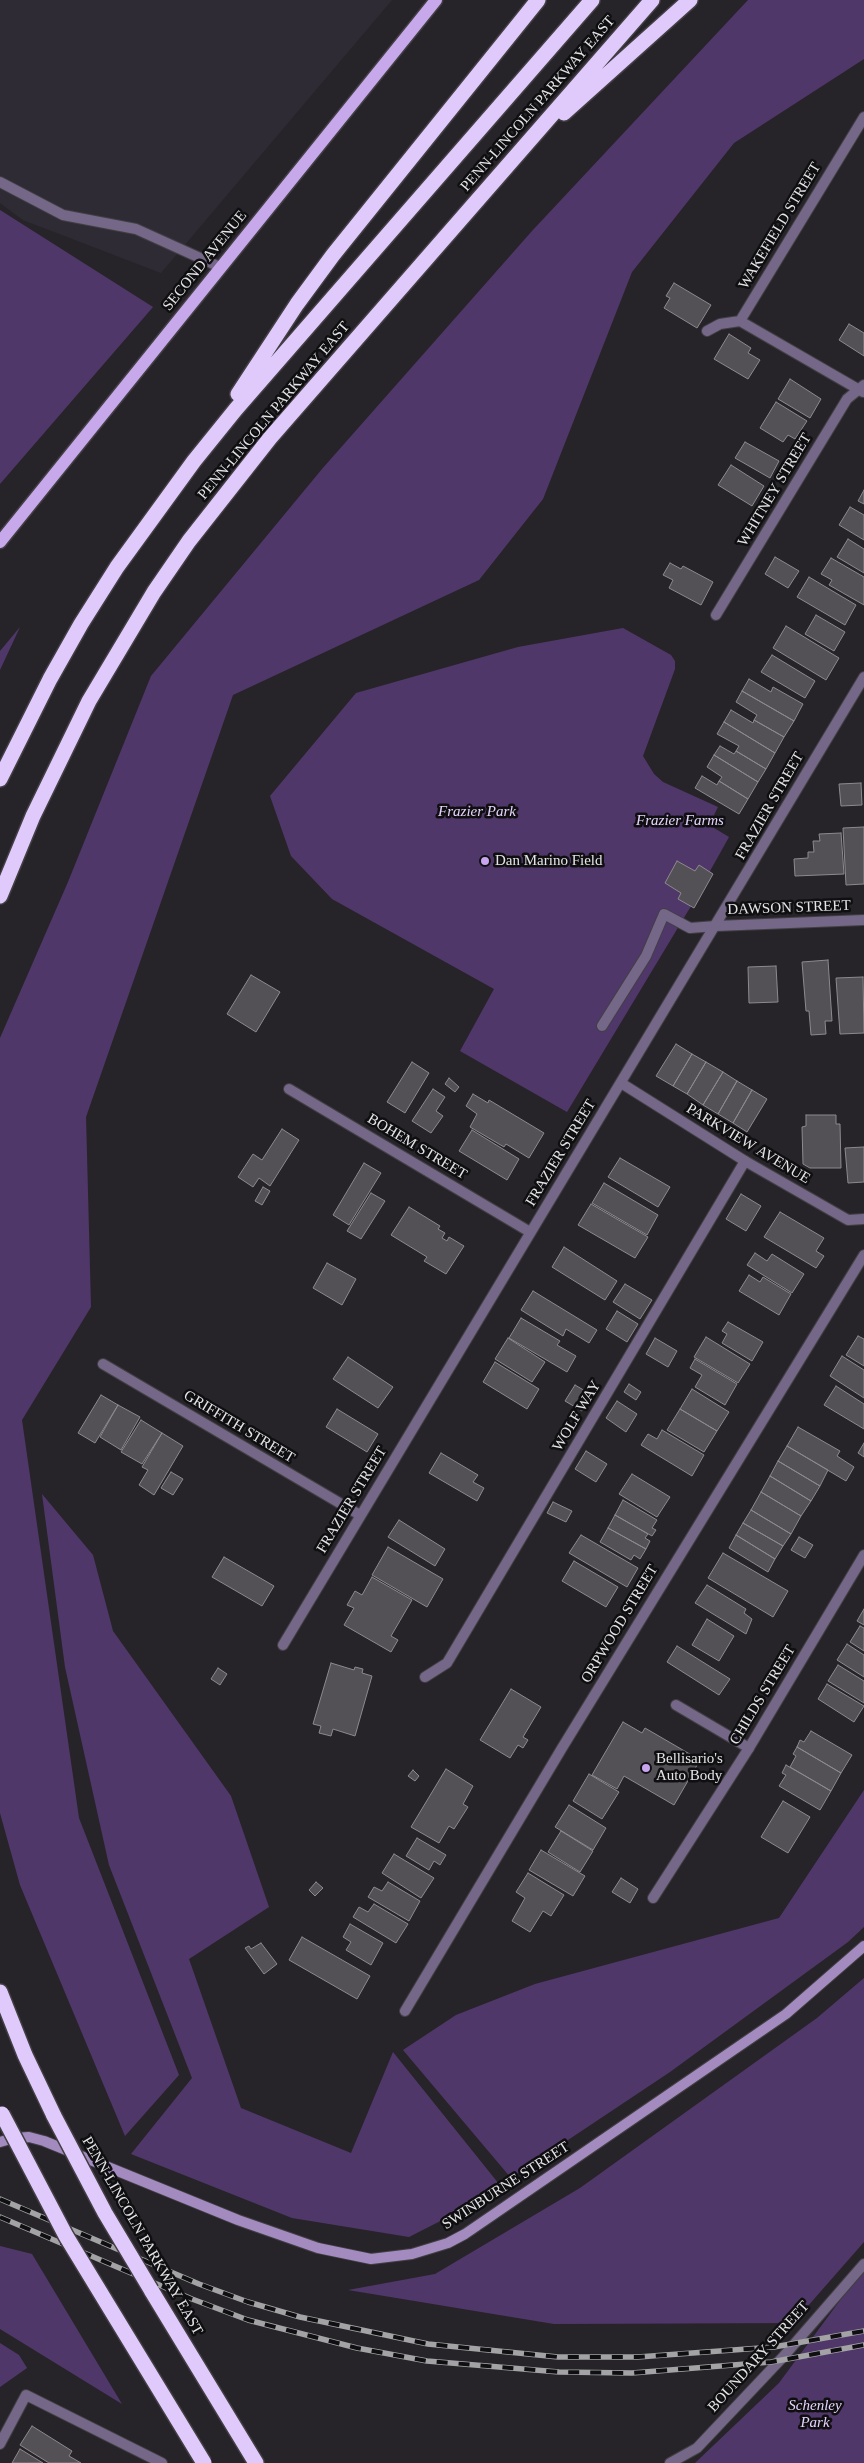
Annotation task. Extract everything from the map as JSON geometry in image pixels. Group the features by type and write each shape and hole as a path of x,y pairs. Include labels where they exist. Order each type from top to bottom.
{"highway":[{"path":"194,461 298,304 333,255 538,0"},
{"name":"PENN-LINCOLN PARKWAY EAST","path":"0,779 37,704 81,624 116,567 194,461 236,409 592,0"},
{"name":"PENN-LINCOLN PARKWAY EAST","path":"0,896 33,816 89,701 120,647 169,570 229,489 270,438 652,0"},
{"path":"516,156 690,0"},
{"name":"PENN-LINCOLN PARKWAY EAST","path":"0,1992 25,2055 54,2116 105,2213 256,2463"},
{"path":"1,2112 66,2236 204,2463"}],"main road":[{"name":"SECOND AVENUE","path":"0,542 436,0"}],"street":[{"name":"WAKEFIELD STREET","path":"740,322 864,117"},
{"path":"0,182 63,215 136,229 220,268"},
{"path":"707,331 720,324 740,322 862,389"},
{"name":"WHITNEY STREET","path":"716,614 847,399 862,389"},
{"name":"FRAZIER STREET","path":"283,1645 864,677"},
{"name":"DAWSON STREET","path":"602,1026 646,956 664,914 690,928 864,920"},
{"name":"PARKVIEW AVENUE","path":"621,1082 745,1161 848,1220 864,1219"},
{"name":"BOHEM STREET","path":"289,1089 530,1232"},
{"name":"WOLF WAY","path":"425,1677 448,1663 745,1161"},
{"name":"ORPWOOD STREET","path":"405,2011 562,1748 864,1255"},
{"name":"GRIFFITH STREET","path":"103,1364 360,1515"},
{"name":"CHILDS STREET","path":"653,1898 749,1748 864,1555"},
{"path":"676,1705 749,1748"},
{"name":"SWINBURNE STREET","path":"0,2142 22,2138 44,2141 238,2220 318,2248 371,2258 412,2254 465,2234 786,2014 864,1946"},
{"name":"BOUNDARY STREET","path":"670,2463 697,2448 783,2357 864,2264"},
{"path":"0,2444 26,2395 162,2463"}],"shaded area":[{"path":"0,0 392,0 161,273 23,220 0,203"}],"green space":[{"path":"748,0 864,0 864,59 734,143 632,272 543,499 479,580 233,695 86,1117 91,1307 22,1420 79,1818 179,2075 125,2136 20,1885 0,1813 0,1038 68,882 151,676 322,469 532,231"},
{"path":"0,210 153,307 0,484"},
{"path":"20,627 0,670 0,651"},
{"name":"Dan Marino Field","path":"623,628 671,655 675,661 675,669 643,756 654,774 663,782 718,807 709,825 729,837 710,871 713,874 688,911 567,1112 460,1051 494,989 332,899 291,856 270,796 356,693 518,647"},
{"path":"42,1494 93,1555 113,1631 231,1796 269,1907 189,1959 241,2108 351,2153 393,2052 503,2189 409,2237 292,2218 131,2154 192,2078 109,1865 65,1667"},
{"path":"864,1790 864,1927 848,1942 670,2072 511,2178 403,2050 456,2015 535,1984 779,1918"},
{"path":"864,1978 864,2242 793,2323 554,2324 348,2290 435,2274 580,2188 817,2018"},
{"path":"0,2246 32,2254 122,2404 0,2329"},
{"name":"Schenley Park","path":"864,2268 864,2463 695,2463 779,2383"},
{"path":"0,2343 19,2355 27,2368 0,2387"}],"building":[{"path":"674,283 711,305 697,328 664,308 670,298 666,296"},
{"path":"849,324 864,333 864,356 839,340"},
{"path":"729,334 751,348 748,353 760,360 748,379 714,359"},
{"path":"790,379 821,399 810,418 778,399"},
{"path":"776,402 807,421 795,439 788,435 783,442 760,428"},
{"path":"745,442 779,461 770,478 735,458"},
{"path":"731,465 764,486 752,506 718,485"},
{"path":"864,490 864,504 858,501"},
{"path":"850,507 864,515 864,540 839,525"},
{"path":"848,539 864,549 864,573 837,557"},
{"path":"775,557 799,571 788,588 765,574"},
{"path":"831,558 864,577 864,605 829,585 832,580 821,574"},
{"path":"670,563 681,569 683,566 713,582 701,605 669,588 673,580 663,575"},
{"path":"809,577 856,605 845,625 797,597"},
{"path":"816,615 845,632 834,651 805,634"},
{"path":"786,626 839,658 826,680 773,648"},
{"path":"772,655 815,681 805,698 761,672"},
{"path":"749,679 771,692 773,687 803,704 794,721 742,691"},
{"path":"742,691 794,721 784,737 754,720 757,715 736,702"},
{"path":"731,710 753,723 754,720 784,737 775,753 724,722"},
{"path":"724,722 775,753 766,769 736,751 739,746 717,734"},
{"path":"720,746 734,754 736,751 766,769 758,782 714,755"},
{"path":"714,755 758,782 748,799 719,781 722,777 707,767"},
{"path":"702,776 717,785 719,781 748,799 739,814 695,788"},
{"path":"861,783 862,805 841,806 839,784"},
{"path":"864,827 864,884 846,885 843,828"},
{"path":"841,833 844,874 795,876 794,859 808,858 808,852 814,852 813,841 820,841 819,834"},
{"path":"677,861 695,871 699,865 713,874 694,908 678,899 681,893 665,883"},
{"path":"828,960 832,1021 825,1021 826,1034 811,1035 809,1011 806,1011 802,962"},
{"path":"776,966 778,1002 749,1003 748,967"},
{"path":"251,975 280,992 256,1032 227,1014"},
{"path":"863,977 864,1033 840,1034 836,978"},
{"path":"676,1044 692,1054 673,1086 656,1076"},
{"path":"692,1054 706,1062 687,1094 673,1086"},
{"path":"412,1062 429,1073 405,1113 387,1102"},
{"path":"706,1062 723,1072 703,1105 687,1094"},
{"path":"723,1072 737,1081 718,1114 703,1105"},
{"path":"449,1078 459,1087 455,1092 445,1084"},
{"path":"737,1081 752,1090 733,1123 718,1114"},
{"path":"433,1089 445,1097 436,1111 443,1116 431,1133 412,1121"},
{"path":"752,1090 767,1099 747,1132 733,1123"},
{"path":"473,1094 488,1103 489,1100 544,1133 529,1158 506,1144 504,1147 470,1127 477,1114 466,1106"},
{"path":"806,1115 836,1115 836,1124 840,1124 841,1168 810,1168 803,1164 802,1127 806,1126"},
{"path":"282,1129 299,1140 270,1186 259,1178 253,1187 238,1177 253,1154 262,1160"},
{"path":"472,1130 519,1159 507,1180 459,1151"},
{"path":"864,1147 864,1182 848,1183 845,1148"},
{"path":"620,1158 670,1187 658,1207 608,1177"},
{"path":"364,1163 381,1173 349,1225 333,1215"},
{"path":"604,1183 658,1215 647,1235 592,1203"},
{"path":"263,1187 270,1191 262,1205 255,1201"},
{"path":"371,1193 385,1201 361,1239 347,1231"},
{"path":"741,1194 761,1206 746,1231 726,1219"},
{"path":"591,1204 648,1237 635,1258 578,1225"},
{"path":"409,1207 440,1226 438,1229 445,1233 442,1238 447,1241 449,1237 464,1246 446,1274 424,1261 427,1257 391,1235"},
{"path":"780,1212 824,1238 816,1251 824,1256 816,1268 764,1237"},
{"path":"564,1247 617,1281 605,1300 552,1267"},
{"path":"755,1253 767,1261 772,1254 804,1274 792,1293 747,1265"},
{"path":"327,1263 356,1279 342,1305 313,1288"},
{"path":"749,1275 760,1282 763,1277 791,1294 779,1315 739,1291"},
{"path":"625,1284 652,1300 640,1319 613,1302"},
{"path":"533,1291 597,1330 589,1343 566,1329 563,1336 521,1310"},
{"path":"617,1311 638,1324 627,1342 606,1329"},
{"path":"521,1318 560,1341 557,1345 576,1356 567,1372 509,1338"},
{"path":"728,1322 763,1342 752,1361 722,1343 727,1334 722,1331"},
{"path":"858,1336 864,1339 864,1366 846,1355"},
{"path":"706,1337 750,1364 738,1383 694,1357"},
{"path":"508,1338 545,1362 532,1382 495,1359"},
{"path":"655,1338 677,1351 668,1367 646,1354"},
{"path":"842,1356 864,1370 864,1398 830,1376"},
{"path":"348,1357 393,1387 378,1408 333,1379"},
{"path":"695,1359 737,1384 725,1405 695,1387 702,1375 690,1368"},
{"path":"495,1362 539,1389 527,1409 483,1382"},
{"path":"629,1384 641,1392 636,1400 624,1392"},
{"path":"575,1385 592,1395 582,1411 565,1401"},
{"path":"836,1386 864,1404 864,1429 824,1405"},
{"path":"692,1389 729,1412 717,1431 680,1409"},
{"path":"101,1395 118,1405 95,1443 78,1433"},
{"path":"617,1401 637,1414 626,1432 606,1418"},
{"path":"118,1405 140,1417 121,1450 100,1437"},
{"path":"337,1409 378,1434 367,1452 326,1427"},
{"path":"680,1409 717,1431 704,1452 667,1430"},
{"path":"141,1420 162,1433 142,1464 121,1452"},
{"path":"798,1427 840,1451 837,1456 854,1467 846,1481 787,1446"},
{"path":"662,1430 704,1455 692,1476 641,1445 648,1434 657,1439"},
{"path":"162,1433 183,1446 154,1495 139,1485 148,1470 142,1467"},
{"path":"864,1443 864,1457 858,1453"},
{"path":"787,1446 828,1470 820,1486 778,1461"},
{"path":"586,1451 607,1464 596,1482 575,1469"},
{"path":"441,1453 478,1475 473,1482 484,1488 477,1501 429,1473"},
{"path":"778,1461 820,1486 811,1501 770,1476"},
{"path":"171,1472 183,1479 173,1495 161,1488"},
{"path":"632,1474 670,1497 657,1517 619,1494"},
{"path":"770,1476 811,1501 801,1516 761,1492"},
{"path":"761,1492 801,1516 791,1534 751,1510"},
{"path":"623,1500 657,1520 652,1528 656,1530 652,1536 615,1515"},
{"path":"553,1502 572,1511 566,1522 547,1513"},
{"path":"751,1510 791,1534 783,1546 743,1523"},
{"path":"615,1515 648,1534 645,1538 650,1541 646,1549 608,1528"},
{"path":"399,1520 445,1549 435,1566 388,1537"},
{"path":"743,1523 783,1546 775,1559 736,1535"},
{"path":"608,1528 646,1549 640,1559 634,1555 631,1560 600,1542"},
{"path":"581,1535 638,1568 627,1587 569,1553"},
{"path":"736,1535 775,1559 768,1572 729,1548"},
{"path":"799,1537 813,1545 805,1558 791,1550"},
{"path":"388,1547 443,1579 427,1607 372,1575"},
{"path":"723,1553 788,1591 773,1617 708,1578"},
{"path":"224,1557 274,1586 262,1606 212,1577"},
{"path":"574,1561 618,1587 606,1607 562,1581"},
{"path":"372,1577 412,1600 391,1636 398,1640 391,1652 344,1625 354,1608 347,1605 355,1591 362,1595"},
{"path":"707,1585 746,1609 744,1613 752,1619 746,1634 695,1603"},
{"path":"864,1609 864,1625 857,1621"},
{"path":"707,1619 734,1636 719,1661 692,1645"},
{"path":"860,1626 864,1628 864,1651 850,1642"},
{"path":"847,1644 864,1655 864,1677 837,1660"},
{"path":"677,1646 730,1679 719,1695 667,1662"},
{"path":"331,1663 354,1670 355,1667 363,1669 362,1673 372,1676 355,1736 333,1729 331,1736 319,1733 321,1726 313,1724"},
{"path":"838,1665 864,1681 864,1703 828,1681"},
{"path":"218,1668 227,1674 220,1685 211,1679"},
{"path":"827,1684 864,1706 854,1722 818,1699"},
{"path":"511,1689 541,1707 523,1737 528,1740 523,1748 518,1745 510,1758 480,1740"},
{"name":"Bellisario's Auto Body","path":"623,1722 642,1733 645,1728 700,1760 674,1805 624,1776 617,1789 592,1775"},
{"path":"811,1731 852,1755 841,1773 797,1747 800,1740 804,1742"},
{"path":"797,1747 841,1773 831,1791 790,1767 796,1756 793,1754"},
{"path":"786,1765 831,1791 820,1810 779,1786 786,1775 782,1773"},
{"path":"446,1769 473,1786 463,1804 468,1807 454,1829 449,1826 439,1843 411,1827"},
{"path":"413,1770 419,1776 415,1781 408,1776"},
{"path":"589,1774 619,1792 602,1819 573,1801"},
{"path":"783,1801 810,1817 788,1853 761,1837"},
{"path":"569,1805 606,1828 593,1850 555,1827"},
{"path":"561,1831 593,1851 580,1872 548,1852"},
{"path":"417,1838 446,1855 440,1865 434,1861 429,1870 406,1856"},
{"path":"541,1850 585,1876 573,1896 529,1870"},
{"path":"394,1854 434,1878 421,1898 382,1873"},
{"path":"528,1873 564,1895 551,1916 543,1911 530,1932 512,1921 525,1898 516,1892"},
{"path":"621,1878 638,1889 630,1903 612,1892"},
{"path":"316,1882 323,1888 315,1896 309,1890"},
{"path":"388,1882 420,1901 409,1921 368,1897 374,1887 382,1891"},
{"path":"374,1904 408,1924 396,1943 353,1917 359,1907 368,1912"},
{"path":"350,1924 383,1943 371,1965 346,1950 351,1942 343,1937"},
{"path":"302,1937 370,1976 357,1999 289,1960"},
{"path":"261,1943 277,1964 264,1974 245,1948 249,1946 251,1949"},
{"path":"32,2426 72,2451 69,2456 81,2463 49,2463 20,2445"},
{"path":"20,2449 43,2463 12,2463"}],"railway":[{"path":"0,2199 199,2284 248,2302 300,2317 428,2344 558,2357 638,2357 774,2347 864,2331"},
{"path":"0,2217 192,2299 248,2320 357,2348 427,2361 559,2372 632,2373 771,2362 864,2345"}],"place":[{"name":"Dan Marino Field","path":"485,861"},
{"name":"Bellisario's Auto Body","path":"646,1768"}],"park label":[{"name":"Frazier Park","path":"477,812"},
{"name":"Frazier Farms","path":"680,821"}]}
